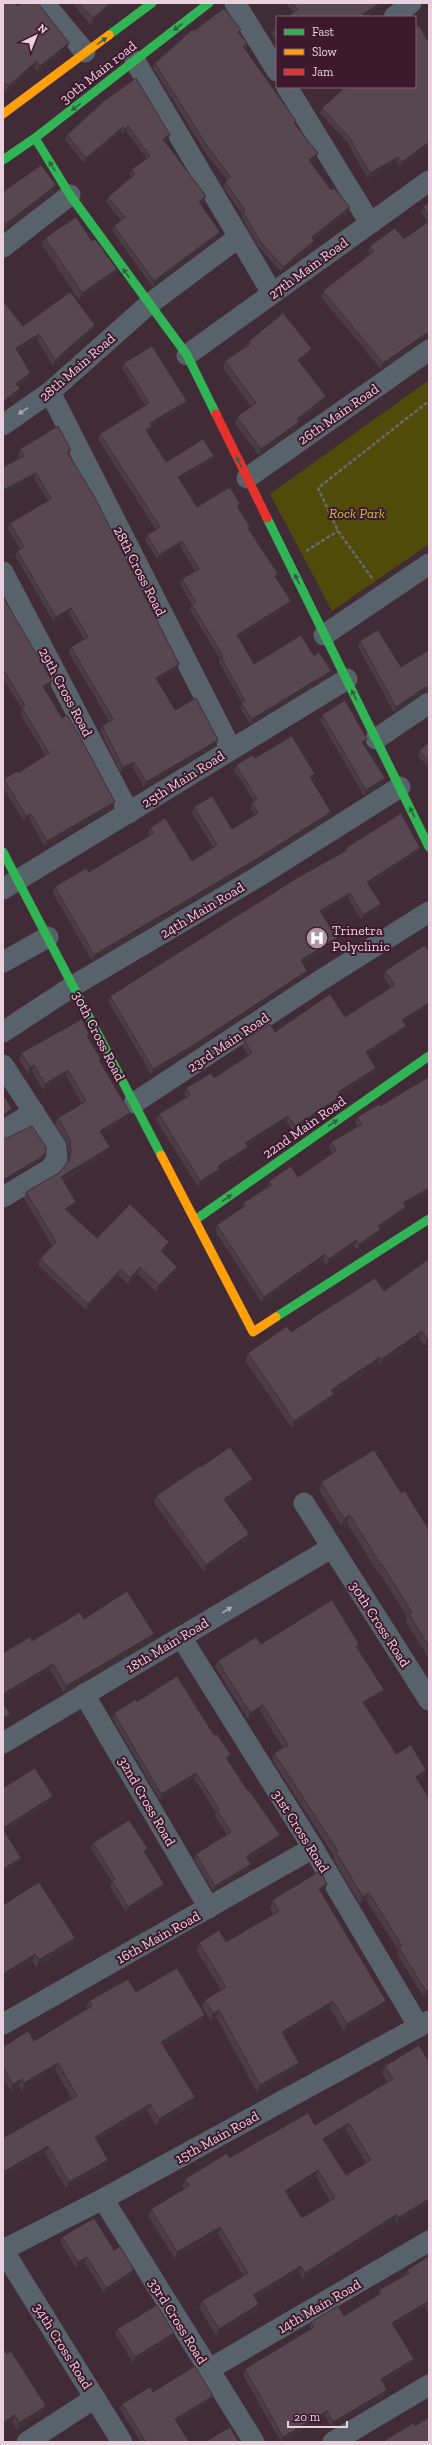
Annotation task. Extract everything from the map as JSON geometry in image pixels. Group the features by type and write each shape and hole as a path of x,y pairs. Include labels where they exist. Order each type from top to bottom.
{"street":[{"path":"44,3 85,52"},
{"name":"30th Main road","path":"3,114 152,3"},
{"name":"30th Main road","path":"3,160 35,138 209,3"},
{"path":"235,3 276,69"},
{"path":"395,16 411,3"},
{"path":"135,61 272,293"},
{"path":"295,91 370,223"},
{"path":"35,138 70,195 148,305 187,356 429,847"},
{"name":"27th Main Road","path":"187,356 272,293 429,181"},
{"path":"3,247 70,195"},
{"name":"28th Main Road","path":"3,425 50,392 148,305 239,237"},
{"name":"26th Main Road","path":"247,478 429,350"},
{"name":"28th Cross Road","path":"50,392 231,749"},
{"path":"324,635 429,564"},
{"name":"29th Cross Road","path":"3,572 129,813"},
{"name":"25th Main Road","path":"10,884 129,813 346,679"},
{"path":"376,739 429,703"},
{"name":"24th Main Road","path":"3,1032 73,986 259,876 400,788"},
{"name":"30th Cross Road","path":"3,852 10,884 48,937 253,1332 429,1219"},
{"name":"23rd Main Road","path":"134,1104 321,980 429,912"},
{"path":"3,962 48,937"},
{"name":"22nd Main Road","path":"195,1220 428,1060"},
{"path":"3,1065 56,1147 57,1159 50,1170 3,1197"},
{"path":"3,1131 34,1112"},
{"name":"30th Cross Road","path":"304,1503 332,1548 422,1675 429,1700"},
{"name":"18th Main Road","path":"3,1742 332,1548"},
{"name":"31st Cross Road","path":"181,1637 312,1848 424,2024"},
{"name":"32nd Cross Road","path":"84,1694 210,1908"},
{"name":"16th Main Road","path":"3,2024 210,1908 312,1848"},
{"name":"15th Main Road","path":"3,2250 103,2200 424,2024"},
{"name":"33rd Cross Road","path":"103,2200 254,2442"},
{"name":"14th Main Road","path":"208,2370 429,2241"},
{"name":"34th Cross Road","path":"3,2250 122,2442"},
{"path":"333,2442 429,2385"},
{"path":"27,2442 95,2398"}],"path":[{"path":"378,581 370,576 338,531 318,488 429,401"},
{"path":"288,561 338,531"}],"green space":[{"name":"Rock Park","path":"429,380 429,544 332,611 270,494"}],"building":[{"path":"3,3 15,3 17,6 22,3 38,3 69,43 40,66 37,61 8,86 6,83 3,85"},
{"path":"79,3 111,3 93,18"},
{"path":"292,3 380,3 363,14 364,16 289,16 298,9"},
{"path":"224,8 241,30 238,32 247,43 243,46 296,121 294,123 318,153 309,160 331,190 334,188 350,207 312,237 314,241 283,267 260,241 243,212 245,210 225,182 231,177 209,149 155,63 193,29 194,31"},
{"path":"419,26 429,43 429,142 402,162 398,157 370,173 349,137 322,108 344,88 416,88 416,28"},
{"path":"136,78 170,135 163,139 206,196 199,202 220,232 154,281 114,226 125,217 108,197 135,174 132,169 150,156 128,126 125,129 123,127 86,158 67,135 104,101"},
{"path":"41,165 56,185 6,224 3,220 3,192"},
{"path":"429,202 429,215 423,207"},
{"path":"76,217 92,241 95,239 117,269 82,293 45,238"},
{"path":"429,221 429,333 383,363 323,291 374,251 370,246 395,228 404,239"},
{"path":"70,292 95,325 55,360 39,334 16,348 30,373 16,384 20,388 3,402 3,301 23,326"},
{"path":"283,313 312,349 298,360 326,396 297,419 299,422 261,449 237,417 256,403 225,361 250,344 248,342"},
{"path":"152,346 187,401 150,423 152,427 146,430 166,462 203,439 214,456 178,477 197,507 230,487 240,504 237,506 250,527 248,528 278,574 275,576 291,601 237,635 254,664 301,635 314,656 319,652 331,671 252,719 241,703 245,701 221,657 223,656 192,605 196,602 182,579 199,569 182,541 159,555 147,535 160,527 100,434 149,403 124,363"},
{"path":"58,426 71,450 67,452 94,496 179,664 156,678 175,710 196,698 218,740 146,782 134,762 123,767 102,726 113,719 71,647 88,637 71,608 56,617 17,551 24,547 10,523 51,499 36,473 3,490 3,467 24,456 20,449"},
{"path":"3,597 52,681 43,686 62,718 67,715 115,802 47,841 31,814 26,816 4,779 17,771 18,773 49,753 22,708 25,706 3,669"},
{"path":"378,630 401,667 429,650 429,686 396,707 360,641"},
{"path":"345,700 367,739 362,742 385,778 366,790 322,715"},
{"path":"292,736 315,774 310,777 331,812 255,860 94,955 55,887 86,868 89,872 154,833 150,828 165,818 192,861 217,845 194,807 212,796 232,829 258,813 252,802 257,799 236,765 252,755 255,758"},
{"path":"429,742 429,761 419,751"},
{"path":"401,813 420,848 367,882 381,904 363,915 350,893 320,911 337,938 301,960 307,971 192,1046 153,1069 110,996 297,878 347,850 346,848"},
{"path":"425,945 429,952 429,1003 402,1020 406,1026 366,1052 376,1068 338,1092 341,1096 295,1126 288,1116 245,1143 248,1147 218,1166 220,1169 200,1181 159,1114 190,1095 186,1088 211,1073 214,1078 252,1053 244,1040 270,1024 275,1032 330,994 345,1017 395,985 385,971"},
{"path":"82,1019 89,1034 87,1036 101,1059 99,1060 130,1113 100,1131 110,1147 61,1177 76,1202 65,1209 97,1238 130,1204 169,1242 161,1251 177,1267 159,1285 140,1267 130,1278 121,1269 88,1304 40,1259 56,1242 26,1192 59,1173 69,1160 71,1152 70,1139 58,1118 86,1101 68,1070 45,1084 34,1065 30,1067 21,1053"},
{"path":"429,1077 429,1188 403,1203 406,1207 378,1226 381,1229 359,1244 356,1240 329,1259 325,1254 264,1297 217,1225 245,1206 243,1203 271,1185 269,1181 291,1166 298,1177 336,1151 331,1142 362,1124 357,1117 379,1104 380,1106"},
{"path":"5,1097 12,1109 3,1115 3,1098"},
{"path":"32,1126 46,1147 46,1152 43,1156 3,1180 3,1138 5,1139"},
{"path":"429,1259 429,1338 427,1339 422,1331 382,1359 380,1357 331,1390 334,1394 294,1421 248,1353 287,1326 291,1332 375,1278 384,1291"},
{"path":"230,1447 253,1479 224,1499 249,1534 206,1565 156,1496"},
{"path":"374,1450 401,1493 405,1491 429,1530 429,1647 409,1614 412,1613 350,1515 344,1519 321,1482"},
{"path":"127,1591 154,1634 66,1686 53,1664 3,1694 3,1653 30,1637 32,1641 80,1612 84,1619"},
{"path":"332,1600 359,1644 356,1646 384,1690 363,1702 396,1754 411,1745 426,1770 416,1777 429,1798 429,1990 426,1991 399,1948 402,1946 369,1893 363,1897 336,1852 338,1851 274,1753 288,1745 263,1705 250,1713 218,1661 256,1637 261,1644"},
{"path":"177,1676 214,1735 217,1734 231,1755 226,1758 280,1835 246,1857 251,1864 215,1886 196,1854 231,1832 217,1810 219,1809 196,1773 161,1794 114,1713 136,1699 137,1702"},
{"path":"3,1703 10,1714 3,1718"},
{"path":"35,1768 53,1796 3,1828 3,1788"},
{"path":"129,1820 148,1849 144,1851 164,1884 128,1907 112,1881 115,1879 93,1843"},
{"path":"3,1829 21,1858 3,1869"},
{"path":"320,1871 327,1884 319,1889 386,2001 347,2024 333,2001 282,2032 299,2063 260,2085 219,2010 213,2013 205,2000 226,1987 199,1943 219,1930 226,1942 279,1911 272,1900"},
{"path":"39,1882 75,1938 39,1960 35,1954 3,1974 3,1905"},
{"path":"177,1968 205,2015 161,2042 195,2097 159,2119 150,2104 95,2137 108,2160 69,2182 48,2146 3,2172 3,2138 77,2096 58,2063 24,2083 22,2079 13,2084 3,2067 3,2047 28,2031 34,2041 92,2006 89,2001 128,1979 136,1992"},
{"path":"419,2045 429,2062 429,2199 399,2217 397,2214 305,2273 301,2266 253,2295 259,2304 219,2329 202,2301 248,2273 220,2227 177,2252 151,2209 189,2186 185,2179 227,2153 229,2158 308,2113 315,2125 393,2079 385,2066","holes":["349,2123 371,2160 346,2175 323,2139","318,2170 335,2198 302,2218 285,2191"]},
{"path":"94,2218 114,2250 120,2246 134,2270 106,2288 87,2257 78,2262 62,2237"},
{"path":"429,2256 429,2305 427,2302 392,2323 414,2359 381,2379 387,2390 362,2405 333,2422 327,2411 283,2437 245,2369 314,2327 311,2322 338,2306 344,2316 381,2293 379,2290 409,2273 407,2270"},
{"path":"157,2305 174,2333 135,2357 117,2329"},
{"path":"3,2348 7,2354 11,2351 46,2406 19,2423 15,2415 3,2423"},
{"path":"195,2366 213,2396 175,2419 189,2442 146,2442 122,2404 150,2387 153,2392"},
{"path":"429,2417 429,2442 382,2442 414,2423 415,2426"},
{"path":"230,2427 239,2442 205,2442"}],"traffic: fast":[{"path":"109,35 152,3"},
{"path":"3,160 35,138 209,3"},
{"path":"35,138 70,195 187,355 216,414"},
{"path":"267,518 429,847"},
{"path":"3,852 161,1155"},
{"path":"195,1220 429,1056"},
{"path":"276,1317 429,1219"}],"traffic: slow":[{"path":"3,114 109,35"},
{"path":"161,1155 253,1332 276,1317"}],"traffic: jam":[{"path":"216,414 267,518"}],"place":[{"name":"Trinetra Polyclinic","path":"317,938"}]}
